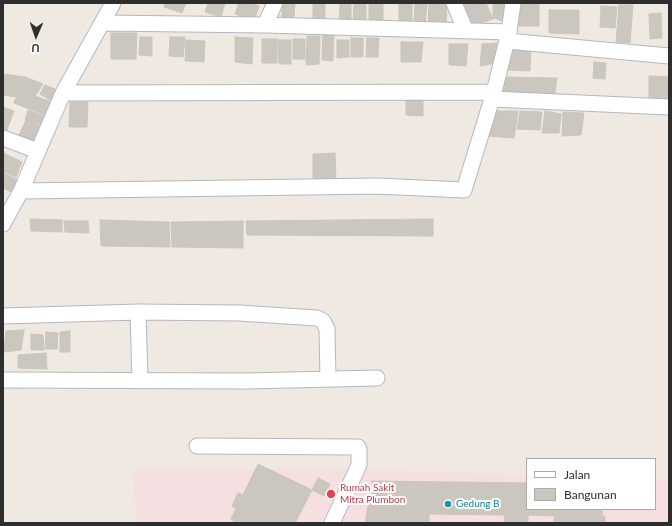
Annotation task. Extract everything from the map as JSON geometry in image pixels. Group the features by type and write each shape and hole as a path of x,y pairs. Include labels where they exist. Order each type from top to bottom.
{"street":[{"path":"3,224 21,191 63,93 113,3"},
{"path":"266,25 275,3"},
{"path":"454,3 465,29"},
{"path":"21,191 377,186 464,190 493,95 508,36 513,3"},
{"path":"102,23 465,29 508,36 669,56"},
{"path":"63,93 493,95 669,107"},
{"path":"3,138 38,151"},
{"path":"3,316 138,312 239,313 321,319 325,323 327,329 328,379"},
{"path":"138,312 140,381"},
{"path":"3,380 140,381 377,378"},
{"path":"197,446 358,447 359,465 332,523"}],"shaded area":[{"name":"Rumah Sakit Mitra Plumbon","path":"133,469 342,469 526,475 526,510 656,510 656,479 669,479 669,523 136,523"}],"building":[{"path":"165,3 186,3 182,13 164,7"},
{"path":"208,3 225,3 221,17 205,12"},
{"path":"239,3 251,3 259,6 254,21 235,14"},
{"path":"282,3 295,3 294,18 282,18"},
{"path":"313,3 325,3 325,22 313,22"},
{"path":"340,3 351,3 351,22 339,22"},
{"path":"354,3 366,3 366,23 353,24"},
{"path":"369,3 383,3 383,24 369,24"},
{"path":"399,3 412,3 412,25 399,24"},
{"path":"415,3 427,3 425,25 414,24"},
{"path":"429,3 447,3 446,27 428,26"},
{"path":"462,3 486,3 493,19 472,26"},
{"path":"493,3 510,3 509,23 493,18"},
{"path":"516,3 539,3 539,26 517,26"},
{"path":"619,5 633,5 630,43 616,42"},
{"path":"601,6 617,7 615,28 600,27"},
{"path":"549,10 579,10 579,34 549,33"},
{"path":"661,13 662,38 650,39 649,14"},
{"path":"111,33 137,33 136,59 111,59"},
{"path":"323,33 334,33 333,61 322,60"},
{"path":"307,36 320,36 319,64 306,65"},
{"path":"140,37 152,37 152,56 139,55"},
{"path":"170,37 185,37 183,57 169,56"},
{"path":"235,37 253,38 252,64 235,62"},
{"path":"351,38 363,38 363,57 351,57"},
{"path":"367,38 379,38 378,57 366,57"},
{"path":"262,39 277,39 277,63 262,63"},
{"path":"293,39 305,39 305,59 293,59"},
{"path":"186,40 205,41 204,62 185,61"},
{"path":"278,40 291,40 291,64 279,64"},
{"path":"337,40 349,40 349,57 337,58"},
{"path":"401,42 423,42 421,62 401,62"},
{"path":"497,43 496,63 480,66 482,44"},
{"path":"449,44 468,44 466,66 449,65"},
{"path":"509,45 531,46 530,71 508,70"},
{"path":"594,62 606,63 605,79 593,78"},
{"path":"3,74 25,77 16,97 3,95"},
{"path":"649,76 669,77 669,99 649,98"},
{"path":"25,77 43,84 35,96 54,103 50,117 14,103"},
{"path":"502,77 557,78 554,99 498,97"},
{"path":"45,85 62,92 55,103 40,94"},
{"path":"406,96 423,96 423,116 406,115"},
{"path":"70,102 88,102 87,127 69,127"},
{"path":"3,107 14,111 5,135 3,135"},
{"path":"28,110 51,119 47,127 25,120"},
{"path":"492,111 518,111 514,138 487,136"},
{"path":"520,111 542,112 540,130 517,129"},
{"path":"545,111 561,114 559,133 542,133"},
{"path":"563,112 584,113 581,135 562,136"},
{"path":"26,120 46,129 35,150 17,140"},
{"path":"3,153 22,162 16,177 3,171"},
{"path":"335,153 336,182 313,183 313,154"},
{"path":"4,173 22,182 13,193 3,188"},
{"path":"30,219 62,220 62,232 31,231"},
{"path":"433,219 433,236 247,235 246,221"},
{"path":"100,220 169,222 170,247 101,246"},
{"path":"64,221 88,221 89,233 65,232"},
{"path":"243,221 243,248 172,247 171,222"},
{"path":"24,330 21,350 4,352 6,331"},
{"path":"70,331 70,352 60,352 60,332"},
{"path":"46,332 58,333 57,349 45,349"},
{"path":"31,334 43,335 44,350 31,350"},
{"path":"46,353 47,369 18,368 18,355"},
{"path":"258,464 312,490 295,523 236,523 231,519 236,509 232,506 238,493 243,495"},
{"path":"318,478 330,484 324,496 312,490"},
{"name":"Gedung B","path":"372,481 526,483 526,510 602,510 602,516 605,516 605,523 554,523 555,516 528,515 528,523 504,523 505,515 429,514 429,523 365,523 369,501 372,501"}],"place":[{"name":"Rumah Sakit Mitra Plumbon","path":"331,494"},
{"name":"Gedung B","path":"448,504"}]}
